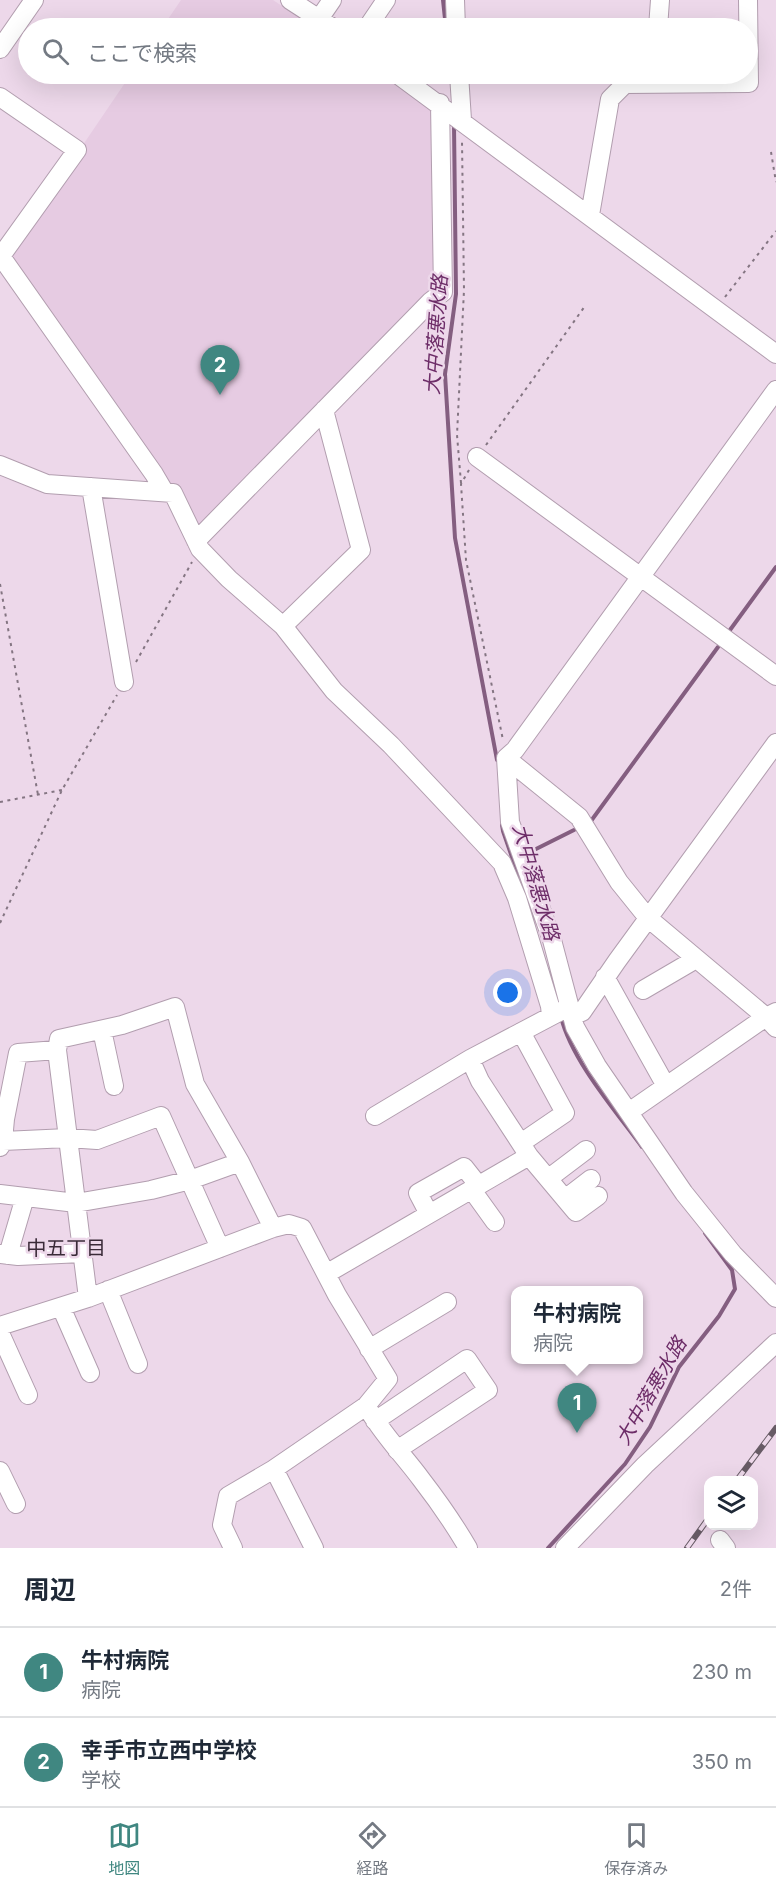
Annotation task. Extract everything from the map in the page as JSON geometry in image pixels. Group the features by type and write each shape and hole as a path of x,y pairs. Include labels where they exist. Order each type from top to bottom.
{"street":[{"path":"22,18 34,0"},
{"path":"290,0 317,18"},
{"path":"328,18 332,0"},
{"path":"374,18 386,0"},
{"path":"454,0 455,18"},
{"path":"659,18 660,0"},
{"path":"748,0 748,18"},
{"path":"0,49 18,23"},
{"path":"411,84 776,354"},
{"path":"460,84 462,120"},
{"path":"590,216 610,99 625,84"},
{"path":"0,97 77,150 0,256 148,464 164,491"},
{"path":"196,541 430,302 443,292 443,106"},
{"path":"506,758 515,750 776,390"},
{"path":"283,626 361,550 324,410"},
{"path":"477,457 776,676"},
{"path":"0,465 47,484 172,493 200,549 229,579 283,626 334,691 391,745 502,863 518,898 550,1006 562,1013 575,1027 597,1066 684,1193 733,1254 776,1298"},
{"path":"91,487 124,682"},
{"path":"375,1116 470,1059 521,1032 562,1013 582,1012 605,977 776,743"},
{"path":"506,758 579,817 619,882 648,918 772,1019 629,1112"},
{"path":"506,758 510,822 552,940 562,1013"},
{"path":"643,990 696,959"},
{"path":"605,977 666,1086"},
{"path":"88,1298 57,1050 58,1039 122,1025 175,1007 195,1084 240,1162 273,1228"},
{"path":"102,1030 114,1086"},
{"path":"326,1274 475,1188 525,1150 565,1113 521,1032"},
{"path":"57,1050 18,1053 2,1118 1,1144 68,1138 97,1140 161,1116 220,1248"},
{"path":"470,1059 480,1081 525,1150 576,1212 595,1187"},
{"path":"549,1178 586,1150"},
{"path":"0,1194 76,1203 151,1190 190,1180 240,1162"},
{"path":"475,1188 495,1222"},
{"path":"25,1197 4,1254 82,1253"},
{"path":"0,1326 88,1298 289,1224 302,1228 326,1274 388,1379 371,1413"},
{"path":"108,1290 138,1364"},
{"path":"369,1348 447,1302"},
{"path":"61,1307 90,1372"},
{"path":"0,1333 28,1395"},
{"path":"565,1548 645,1465 776,1343"},
{"path":"233,1548 222,1525 228,1496 467,1359 488,1390 397,1450"},
{"path":"371,1413 456,1527 468,1548"},
{"path":"274,1469 314,1548"},
{"path":"0,1471 16,1504"}],"path":[{"path":"462,120 464,290 457,435 466,560 506,758"},
{"path":"771,152 776,182"},
{"path":"716,309 776,231"},
{"path":"461,484 477,457 585,306"},
{"path":"0,584 38,795"},
{"path":"0,802 62,790 0,923"}],"shaded area":[{"path":"181,0 273,0 300,18 169,18"},
{"path":"124,84 396,84 435,110 440,284 199,533 173,489 13,259 11,251"}],"waterway":[{"name":"大中落悪水路","path":"443,0 445,18"},
{"name":"大中落悪水路","path":"454,125 456,294 445,374 455,538 497,760"},
{"path":"730,630 776,567"},
{"path":"591,821 718,647"},
{"name":"大中落悪水路","path":"502,825 523,889"},
{"path":"534,850 574,830"},
{"name":"大中落悪水路","path":"561,1017 574,1051 584,1068 642,1147"},
{"name":"大中落悪水路","path":"548,1548 625,1464 650,1427 679,1367 719,1316 735,1289 732,1270 705,1233"}],"railway":[{"path":"740,1476 776,1428"},
{"path":"687,1548 704,1525"}],"place":[{"name":"幸手市立西中学校","path":"220,395"},
{"name":"牛村病院","path":"577,1433"}],"district":[{"name":"中五丁目","path":"66,1248"}]}
